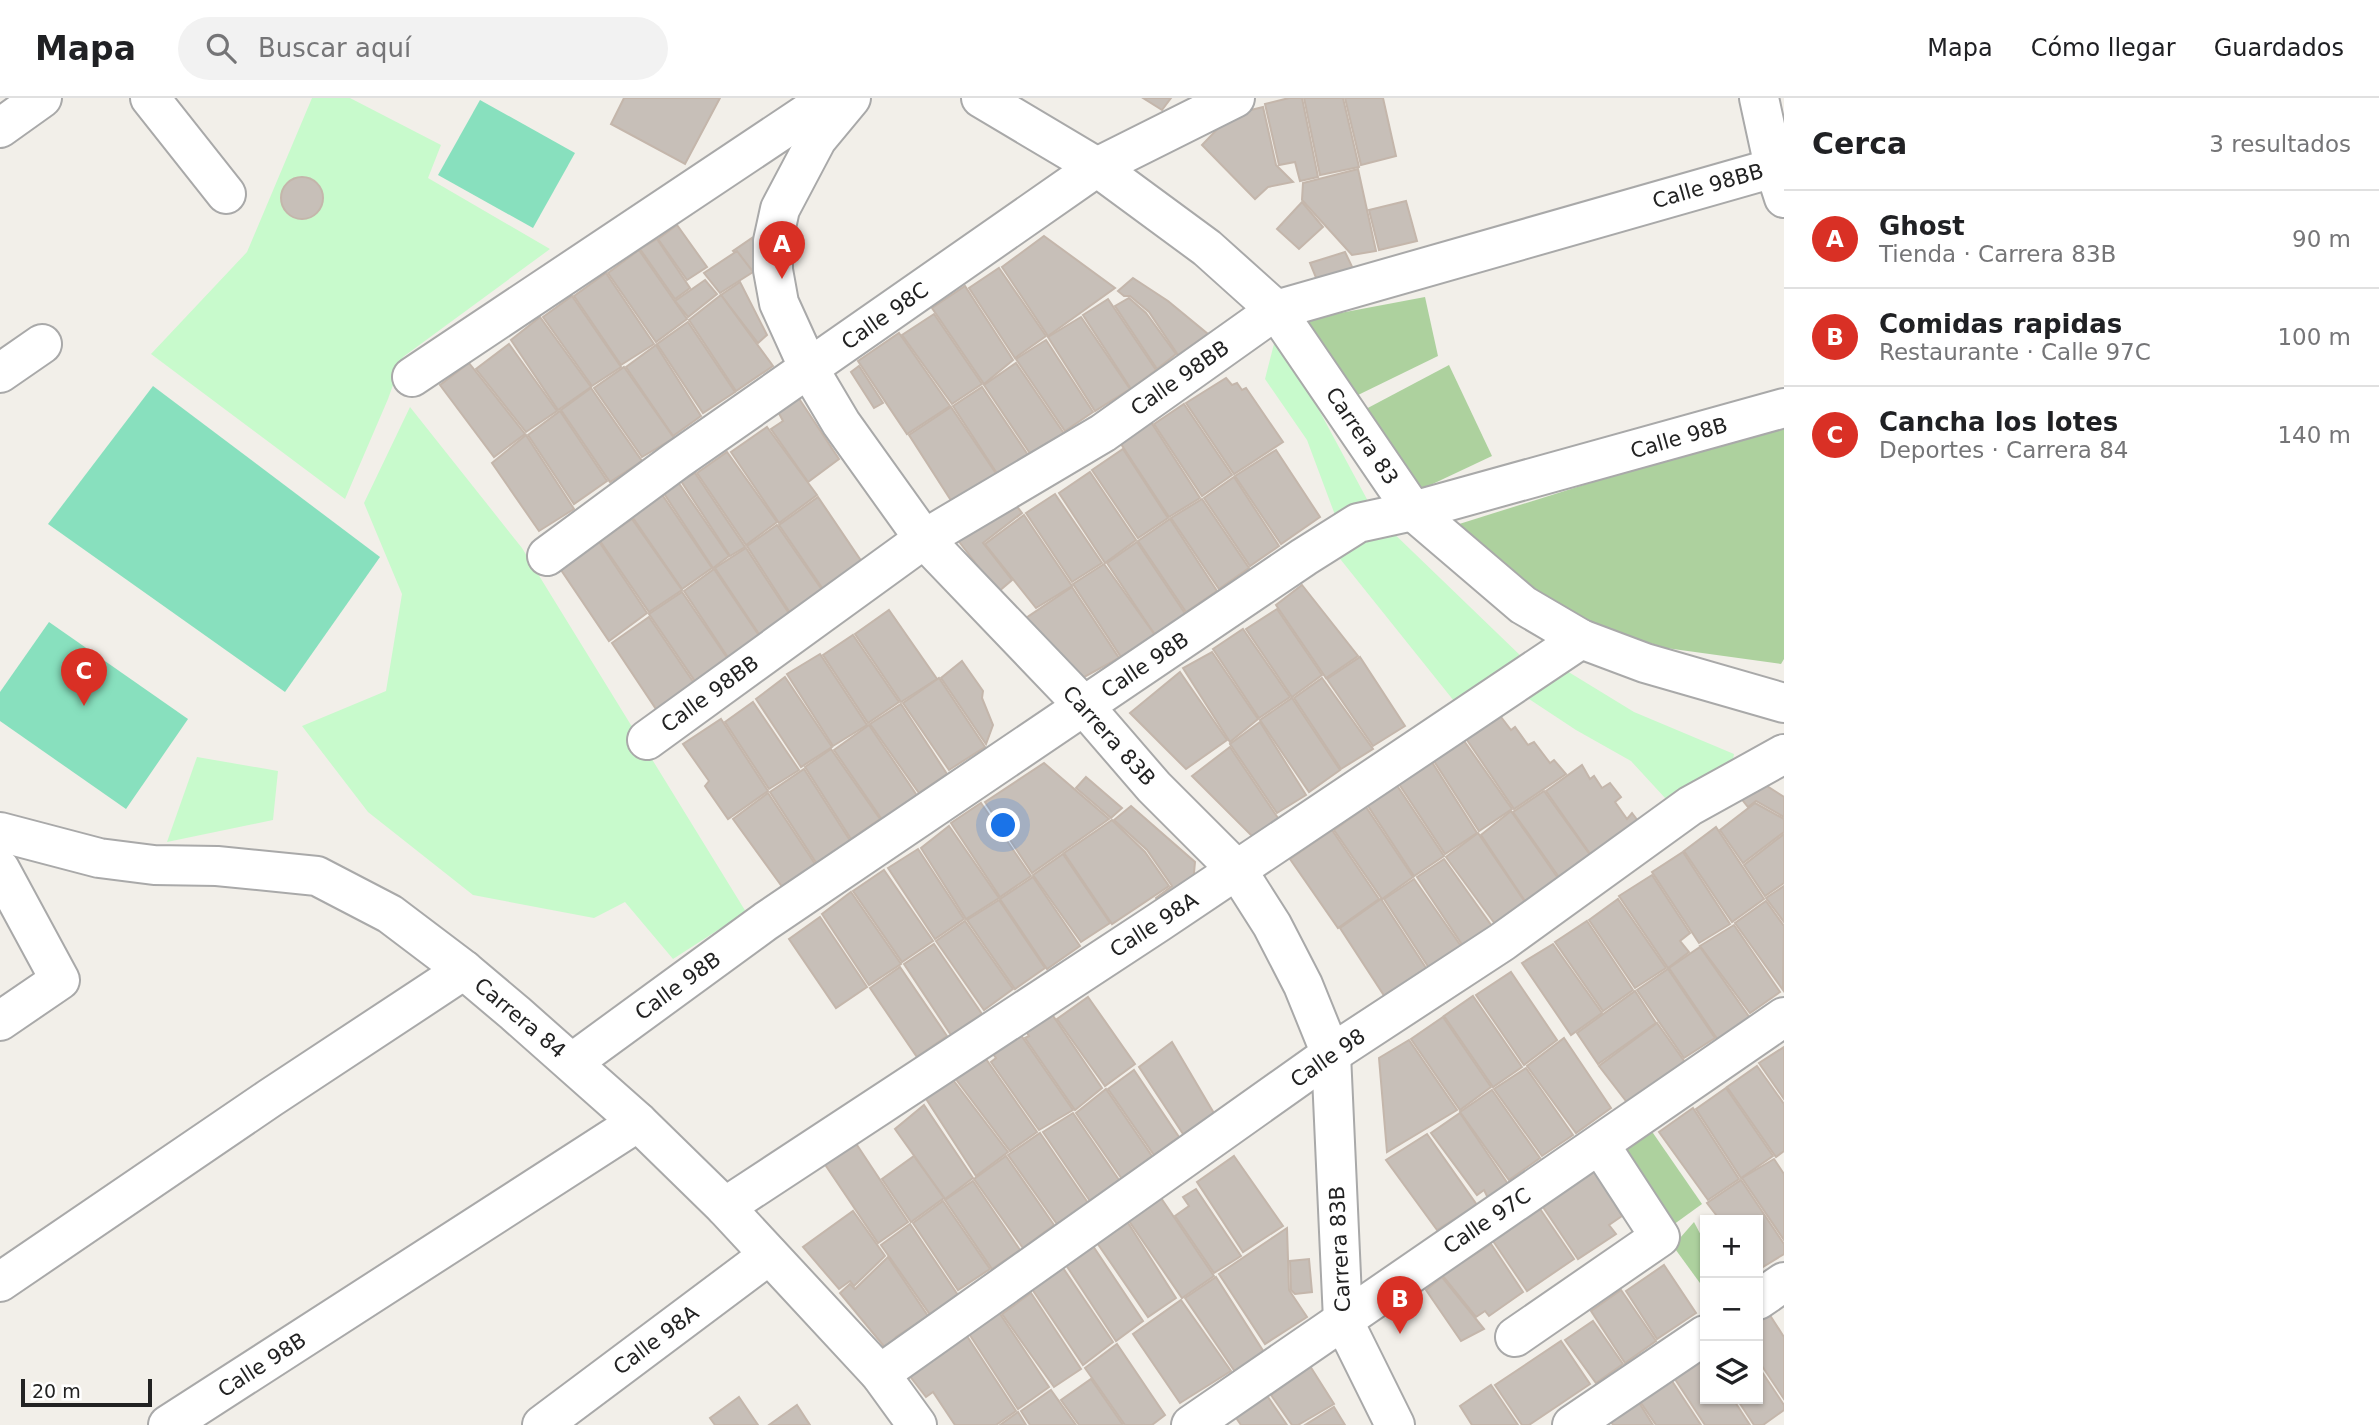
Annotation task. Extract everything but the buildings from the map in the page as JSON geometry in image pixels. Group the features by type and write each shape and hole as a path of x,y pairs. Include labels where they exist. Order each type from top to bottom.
{"street":[{"path":"0,128 42,98"},
{"path":"150,98 226,194"},
{"path":"412,377 830,98"},
{"name":"Carrera 83B","path":"851,98 817,139 780,209 773,241 773,270 779,303 809,369 841,423 924,540 1084,706 1154,787 1237,870 1272,925 1303,985 1331,1055 1343,1320 1395,1425"},
{"name":"Carrera 83","path":"981,98 1097,167 1207,248 1276,310 1413,511 1523,605 1581,639 1645,663 1784,703"},
{"name":"Calle 98C","path":"547,556 677,460 1097,167 1235,98"},
{"path":"1759,98 1781,177"},
{"name":"Calle 98BB","path":"647,740 924,540 1103,433 1276,310 1781,177"},
{"path":"0,373 42,344"},
{"name":"Calle 98B","path":"573,1062 766,921 1358,523 1413,511 1784,408"},
{"name":"Calle 98A","path":"725,1207 1237,870 1581,639"},
{"name":"Calle 98","path":"880,1374 1331,1055 1502,942 1690,806 1784,754"},
{"name":"Carrera 84","path":"0,832 99,858 154,865 217,866 317,876 390,914 464,970 573,1062 638,1122 725,1207 880,1374 917,1425"},
{"path":"0,869 60,979 0,1021"},
{"path":"0,1282 464,970"},
{"name":"Calle 97C","path":"1191,1425 1784,1017"},
{"name":"Calle 98B","path":"168,1425 638,1122"},
{"path":"1515,1337 1660,1237 1600,1145"},
{"name":"Calle 98A","path":"542,1425 769,1255"},
{"path":"1763,1297 1784,1282"},
{"path":"1572,1425 1700,1338"}],"green space":[{"path":"312,98 350,98 441,145 428,178 550,249 403,357 345,499 151,354 247,252"},
{"path":"480,100 575,153 533,228 438,175"},
{"path":"1425,297 1438,356 1356,396 1303,320"},
{"path":"1277,332 1369,503 1338,523 1307,440 1265,379"},
{"path":"1449,365 1492,456 1422,489 1364,410"},
{"path":"153,386 380,557 285,692 48,524"},
{"path":"410,407 522,548 746,912 673,959 625,902 594,918 473,895 368,812 302,726 386,691 402,594 364,503"},
{"path":"1784,422 1784,659 1781,664 1666,648 1590,624 1502,568 1456,525"},
{"path":"1384,524 1525,660 1458,706 1333,550"},
{"path":"49,622 188,719 126,809 0,721 0,692"},
{"path":"1562,668 1634,712 1734,754 1730,776 1666,799 1631,761 1529,699"},
{"path":"197,757 278,771 273,820 167,842"},
{"path":"1644,1120 1702,1204 1666,1230 1625,1153"},
{"path":"1694,1222 1700,1233 1700,1283 1673,1246"}],"place":[{"name":"Ghost","path":"782,279"},
{"name":"Cancha los lotes","path":"84,706"},
{"name":"Comidas rapidas","path":"1400,1334"}]}
